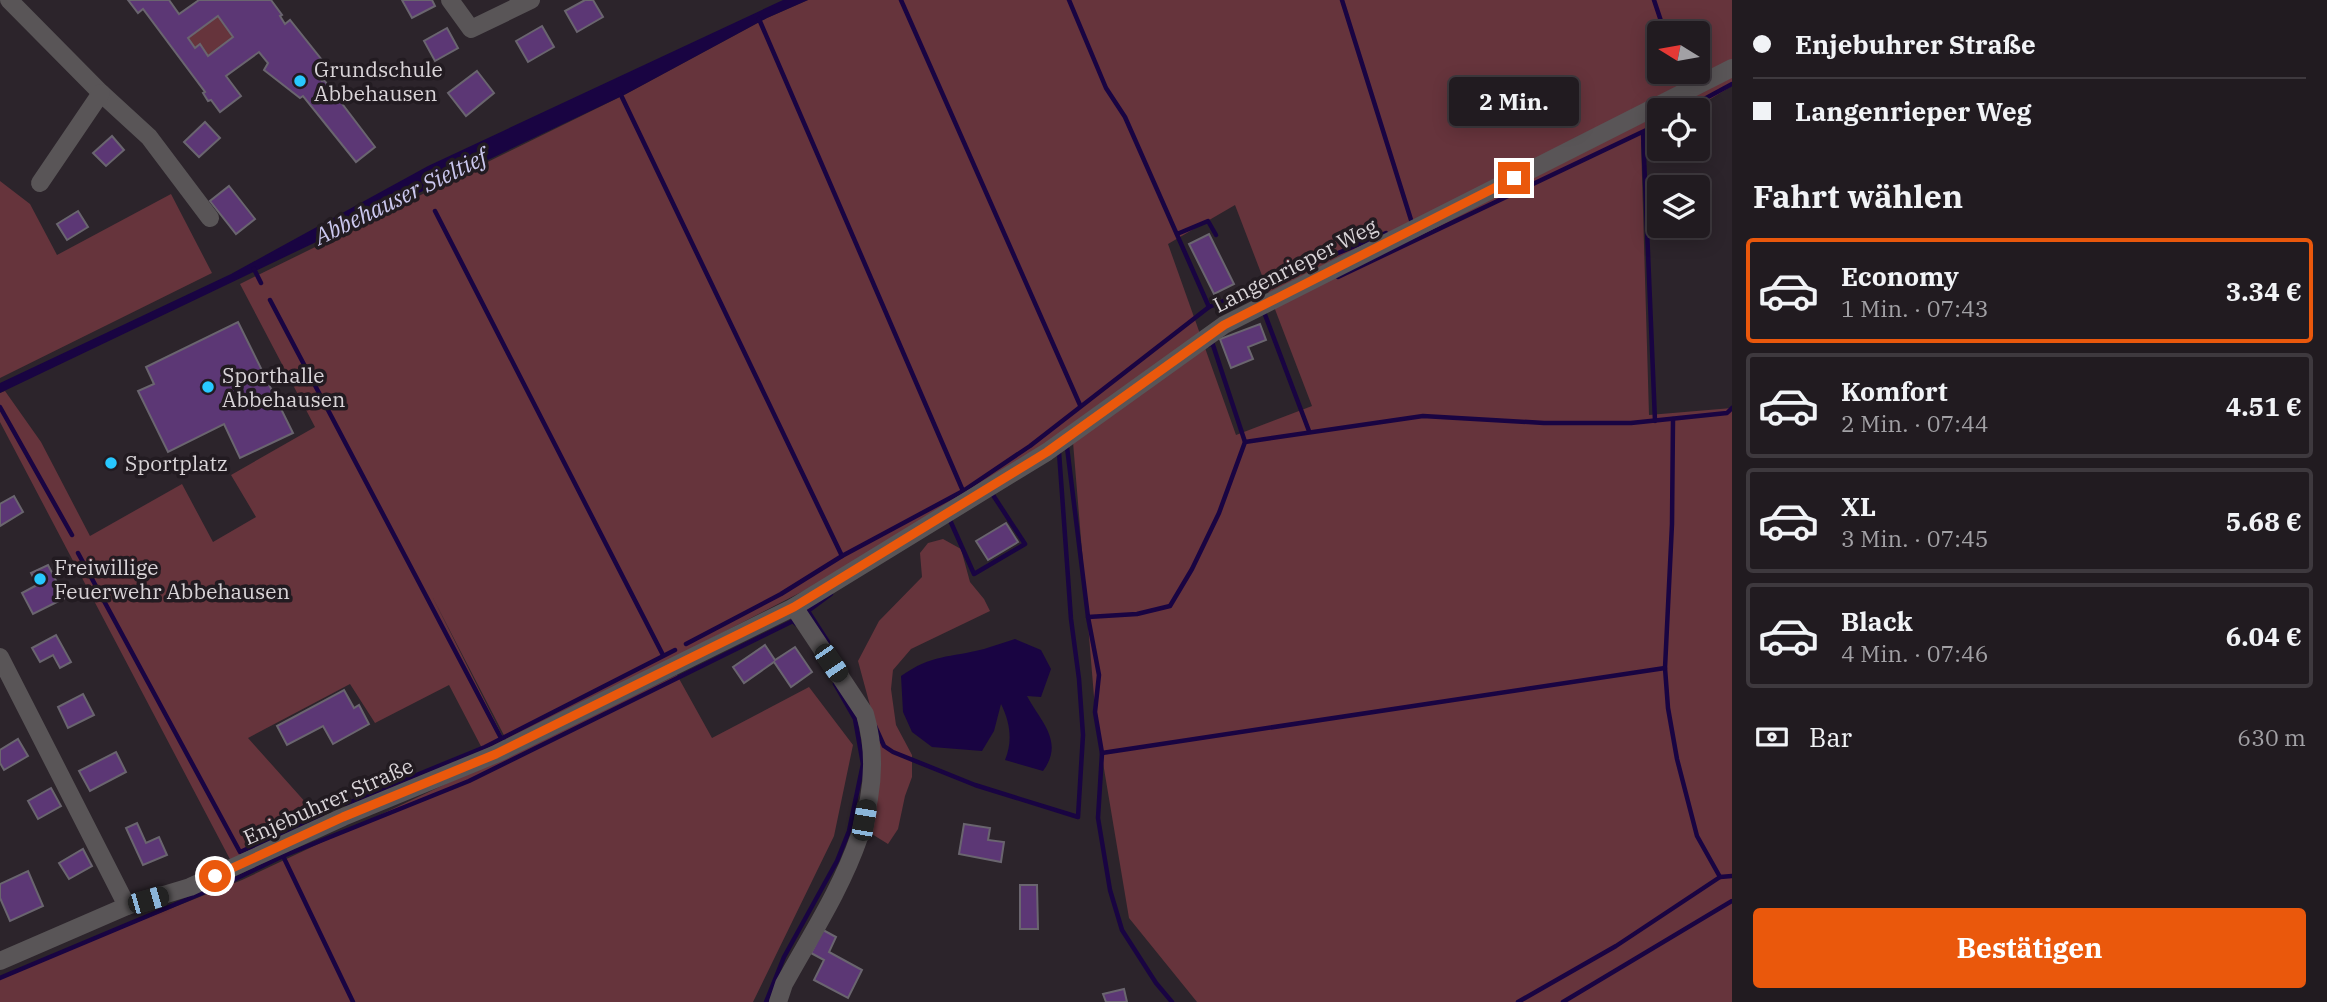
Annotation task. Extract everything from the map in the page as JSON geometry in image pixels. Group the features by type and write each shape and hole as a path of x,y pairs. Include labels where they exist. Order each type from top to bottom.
{"street":[{"path":"9,0 101,93 149,137 210,218"},
{"path":"450,0 471,29 531,0"},
{"name":"Langenrieper Weg","path":"794,607 1047,452 1224,325 1732,68"},
{"path":"40,184 101,93"},
{"path":"778,1002 784,985 855,854 864,820 873,758 864,714 794,607"},
{"name":"Enjebuhrer Straße","path":"0,961 127,906 190,887 343,817 496,754 794,607"},
{"path":"0,657 127,906"}],"shaded area":[{"path":"808,0 1732,0 1732,86 1710,99 1647,98 1647,138 1641,142 1649,415 1732,408 1732,1002 1197,1002 1129,918 1096,721 1073,442 854,565 508,743 432,596 506,743 485,754 449,685 375,723 350,684 248,738 324,823 233,865 0,422 0,393 5,391 41,442 90,536 182,484 213,542 256,517 231,475 315,427 240,284 626,94 767,18","holes":["1235,205 1312,406 1236,435 1168,244"]},
{"path":"218,16 233,37 208,56 200,45 195,48 188,38"},
{"path":"0,181 30,204 57,255 171,194 212,273 0,378"},
{"path":"943,539 961,549 970,582 990,611 911,649 893,670 891,689 896,725 912,755 912,777 898,829 888,844 867,831 864,807 878,735 858,661 879,621 922,577 920,553 928,543"},
{"path":"677,675 712,738 809,687 853,745 834,836 753,1002 0,1002 0,977 242,880"}],"water":[{"name":"Abbehauser Sieltief","path":"783,0 808,0 767,18 626,94 0,393 0,383 231,274 428,166"},
{"path":"1015,639 1041,650 1051,669 1041,697 1027,696 1044,723 1051,741 1052,750 1043,771 1005,760 1009,732 1001,704 994,731 982,751 932,747 912,732 903,712 901,676 932,660"}],"building":[{"name":"Grundschule Abbehausen","path":"128,0 169,0 179,14 199,0 271,0 285,24 290,20 326,65 315,73 324,80 375,147 356,162 303,96 300,98 264,70 268,63 259,52 226,76 241,96 220,112 211,100 208,101 203,93 205,92 143,9 138,13","holes":["218,16 233,37 208,56 200,44 195,48 188,38"]},
{"path":"402,0 432,0 435,6 412,18"},
{"path":"585,0 593,0 603,17 577,32 565,11"},
{"path":"542,26 554,47 528,62 516,41"},
{"path":"447,28 458,48 435,61 424,41"},
{"path":"477,71 494,93 466,116 448,93"},
{"path":"205,122 220,138 199,157 184,142"},
{"path":"112,136 124,150 106,166 93,153"},
{"path":"229,186 255,219 236,234 210,201"},
{"path":"78,211 88,227 67,240 57,224"},
{"path":"1209,234 1234,284 1214,294 1189,244"},
{"name":"Sporthalle Abbehausen","path":"238,322 293,433 240,458 224,424 168,452 138,391 154,384 146,367"},
{"path":"1260,324 1266,340 1248,347 1253,359 1231,368 1220,339"},
{"path":"14,496 23,512 0,526 0,504"},
{"path":"1006,523 1018,542 988,560 976,541"},
{"path":"48,565 65,598 33,614 22,593 37,585 31,573"},
{"path":"56,635 71,662 60,668 53,655 40,662 32,648"},
{"path":"765,645 775,660 795,647 812,672 791,687 774,662 744,683 733,667"},
{"path":"344,690 354,708 359,705 369,724 333,744 323,726 287,745 277,726"},
{"path":"83,694 94,715 68,728 58,707"},
{"path":"18,739 28,756 4,770 0,763 0,750"},
{"path":"116,752 126,772 90,791 79,771"},
{"path":"51,788 61,806 38,819 28,801"},
{"path":"137,823 146,843 159,837 167,855 143,865 126,828"},
{"path":"964,824 990,828 988,840 1004,842 1001,862 959,854"},
{"path":"83,849 92,866 69,879 59,863"},
{"path":"28,871 43,906 10,921 0,898 0,884"},
{"path":"1020,885 1037,885 1038,929 1020,929"},
{"path":"823,930 836,937 829,952 862,970 848,998 814,980 824,960 811,953"},
{"path":"1124,989 1127,1002 1106,1002 1103,994"}],"waterway":[{"path":"901,0 1080,405"},
{"path":"686,644 781,594 842,556 963,491 1030,446 1209,307 1125,117 1106,88 1069,0"},
{"path":"1342,0 1412,223"},
{"path":"1654,0 1661,21"},
{"path":"759,19 963,491"},
{"path":"1706,98 1732,84"},
{"path":"620,93 842,556"},
{"path":"1338,277 1647,130"},
{"path":"1643,133 1655,421"},
{"path":"435,211 663,655"},
{"path":"1177,234 1208,221 1216,235"},
{"path":"1209,307 1386,233"},
{"path":"254,269 261,283"},
{"path":"270,300 501,738"},
{"path":"1264,312 1309,431"},
{"path":"1088,617 1137,614 1170,606 1192,569 1219,513 1245,442 1212,342 1209,345"},
{"path":"0,407 72,535"},
{"path":"1245,442 1423,416 1544,423 1631,423 1727,413 1732,408"},
{"path":"1673,419 1672,524 1665,668 1668,708 1677,759 1697,836 1720,877"},
{"path":"1067,447 1088,617 1099,675 1095,712 1102,753 1098,818 1110,890 1122,930 1156,983 1172,1002"},
{"path":"875,726 884,746 893,752 975,785 1078,817 1083,735 1071,619 1059,452"},
{"path":"949,518 974,574 1025,544 991,492 993,491"},
{"path":"78,553 240,852 322,816"},
{"path":"828,642 808,611 831,594"},
{"path":"0,978 231,881 283,856 469,781 793,621 796,624"},
{"path":"346,804 485,747 675,650"},
{"path":"1102,753 1665,668"},
{"path":"766,1002 784,957 837,861 849,831 863,764 855,719 835,684"},
{"path":"283,856 353,1002"},
{"path":"1518,1002 1616,946 1720,877 1732,876"},
{"path":"1563,1002 1732,901"}],"place":[{"name":"Grundschule Abbehausen","path":"300,81"},
{"name":"Sporthalle Abbehausen","path":"208,387"},
{"name":"Sportplatz","path":"111,463"},
{"name":"Freiwillige Feuerwehr Abbehausen","path":"40,579"}],"route":[{"path":"215,876 343,817 496,754 794,607 1047,452 1224,325 1514,178"}]}
